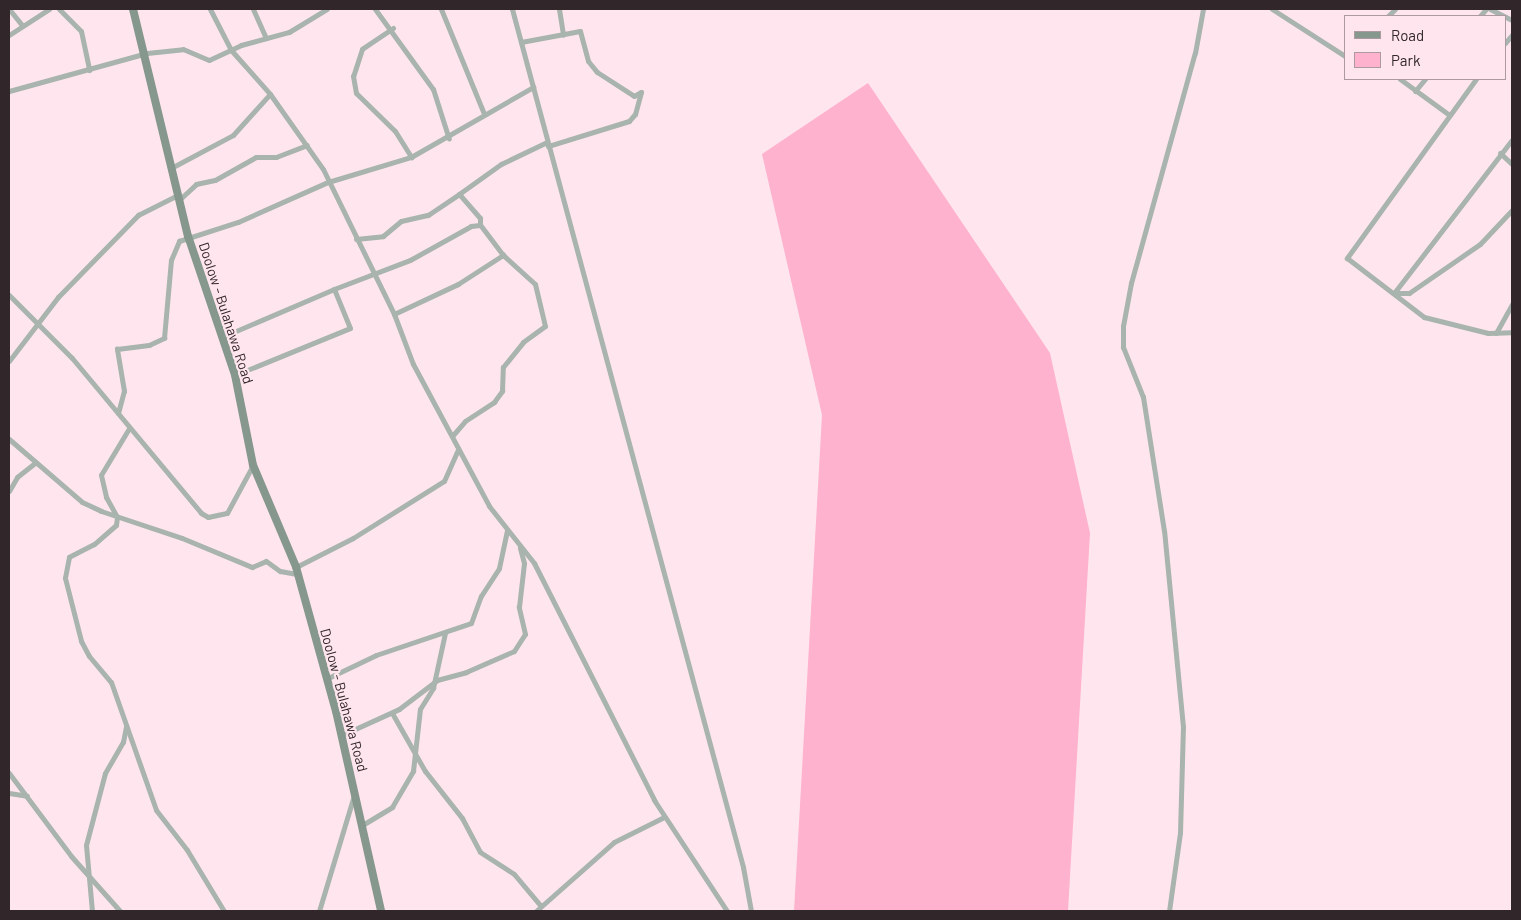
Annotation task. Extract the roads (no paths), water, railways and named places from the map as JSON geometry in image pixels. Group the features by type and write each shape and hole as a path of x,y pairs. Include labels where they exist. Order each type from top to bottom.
{"main road":[{"name":"Doolow - Bulahawa Road","path":"133,9 147,53 171,168 188,236 234,375 253,465 297,570 356,790 382,911"}],"street":[{"path":"9,9 22,25"},
{"path":"9,34 49,9"},
{"path":"59,9 80,31 89,70"},
{"path":"210,9 231,50 270,94 307,145 328,182 394,314 413,364 453,436 458,449 484,490 489,506 534,563 584,658 598,697 664,817 727,911"},
{"path":"253,9 266,38"},
{"path":"9,91 147,53 183,49 209,60 231,50 295,29 327,9"},
{"path":"375,9 392,28 433,89 449,139"},
{"path":"441,9 484,114"},
{"path":"512,9 743,867 751,911"},
{"path":"559,9 563,35"},
{"path":"1170,911 1180,833 1183,727 1164,531 1143,397 1123,348 1123,326 1129,291 1195,53 1203,9"},
{"path":"1272,9 1344,55"},
{"path":"1490,9 1502,15"},
{"path":"392,28 362,49 353,76 356,93 395,131 411,158"},
{"path":"356,239 383,236 401,221 428,215 500,164 548,144 629,121 635,114 641,92 634,96 597,72 588,61 580,31 521,42"},
{"path":"1401,80 1448,114"},
{"path":"1415,91 1424,80"},
{"path":"1475,80 1448,114 1395,195 1348,258 1424,317 1496,333 1512,332"},
{"path":"118,413 124,391 117,349 149,345 164,338 173,250 188,236 238,222 328,182 411,158 449,139 484,114 534,87"},
{"path":"171,168 233,135 270,94"},
{"path":"1394,293 1500,153 1512,140"},
{"path":"9,361 58,297 138,215 178,197 196,184 216,180 256,157 276,157 307,145"},
{"path":"1500,153 1512,164"},
{"path":"453,436 465,421 494,402 502,391 503,367 523,342 545,326 535,284 502,255 480,226 480,218 459,194"},
{"path":"1394,293 1409,293 1480,244 1512,210"},
{"path":"222,336 334,289 374,275 471,226 480,226"},
{"path":"394,314 458,284 502,255"},
{"path":"234,375 350,328 334,289"},
{"path":"9,295 36,326 72,358 118,413 128,430 208,517 227,513 253,465"},
{"path":"1496,333 1512,304"},
{"path":"118,517 106,498 101,475 128,430"},
{"path":"9,439 82,502 118,517 182,538 252,567 266,561 280,571 297,570 353,538 444,481 458,449"},
{"path":"9,491 17,477 35,463"},
{"path":"118,517 110,531 69,557 65,578 81,641 88,656 111,682 156,810 187,850 224,911"},
{"path":"326,680 376,654 471,623 476,617 482,596 499,568 507,530"},
{"path":"342,735 392,713 435,682 502,657 520,644 525,634 519,607 524,563 519,544"},
{"path":"364,824 392,807 416,758 420,709 435,682 445,632"},
{"path":"392,713 416,758 462,818 480,852 514,874 540,905"},
{"path":"92,911 86,845 105,773 123,742 127,723"},
{"path":"9,773 30,797 88,876 120,911"},
{"path":"319,911 356,790"},
{"path":"9,793 30,797"},
{"path":"536,911 540,905 614,842 664,817"}]}
